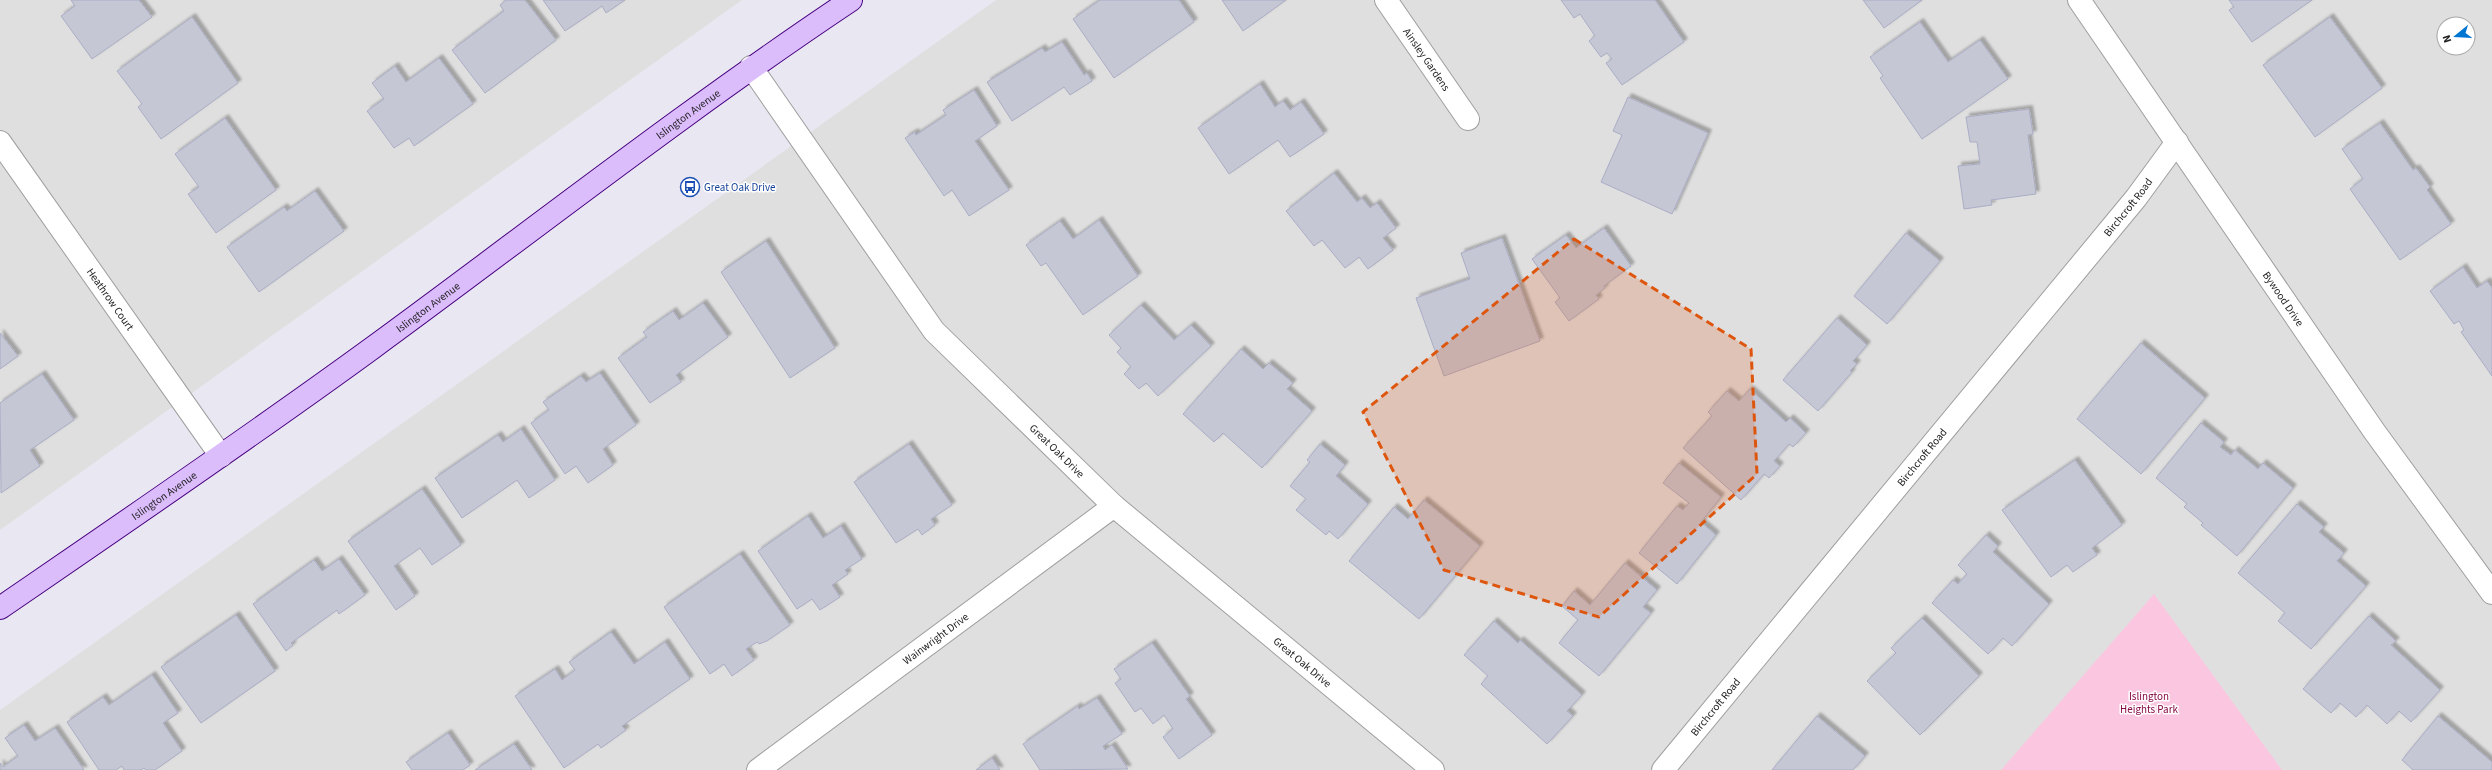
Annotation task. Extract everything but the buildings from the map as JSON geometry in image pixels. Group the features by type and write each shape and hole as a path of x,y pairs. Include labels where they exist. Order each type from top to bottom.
{"main road":[{"name":"Islington Avenue","path":"0,608 221,456 377,345 751,67 851,0"}],"street":[{"name":"Ainsley Gardens","path":"1386,0 1468,119"},
{"name":"Bywood Drive","path":"2079,0 2178,142 2374,431 2492,593"},
{"name":"Great Oak Drive","path":"751,67 934,331 1114,506 1433,770"},
{"name":"Heathrow Court","path":"0,142 221,456"},
{"name":"Birchcroft Road","path":"1663,770 2136,198 2178,142"},
{"name":"Wainwright Drive","path":"758,770 1114,506"}],"highlighted area":[{"path":"1574,239 1751,349 1757,474 1599,617 1444,570 1363,412"}],"shaded area":[{"path":"0,0 742,0 0,530"},
{"path":"996,0 2492,0 2492,770 0,770 0,710"}],"green space":[{"name":"Islington Heights Park","path":"2154,594 2282,770 2001,770"}],"place":[{"name":"Great Oak Drive","path":"690,187"}]}
